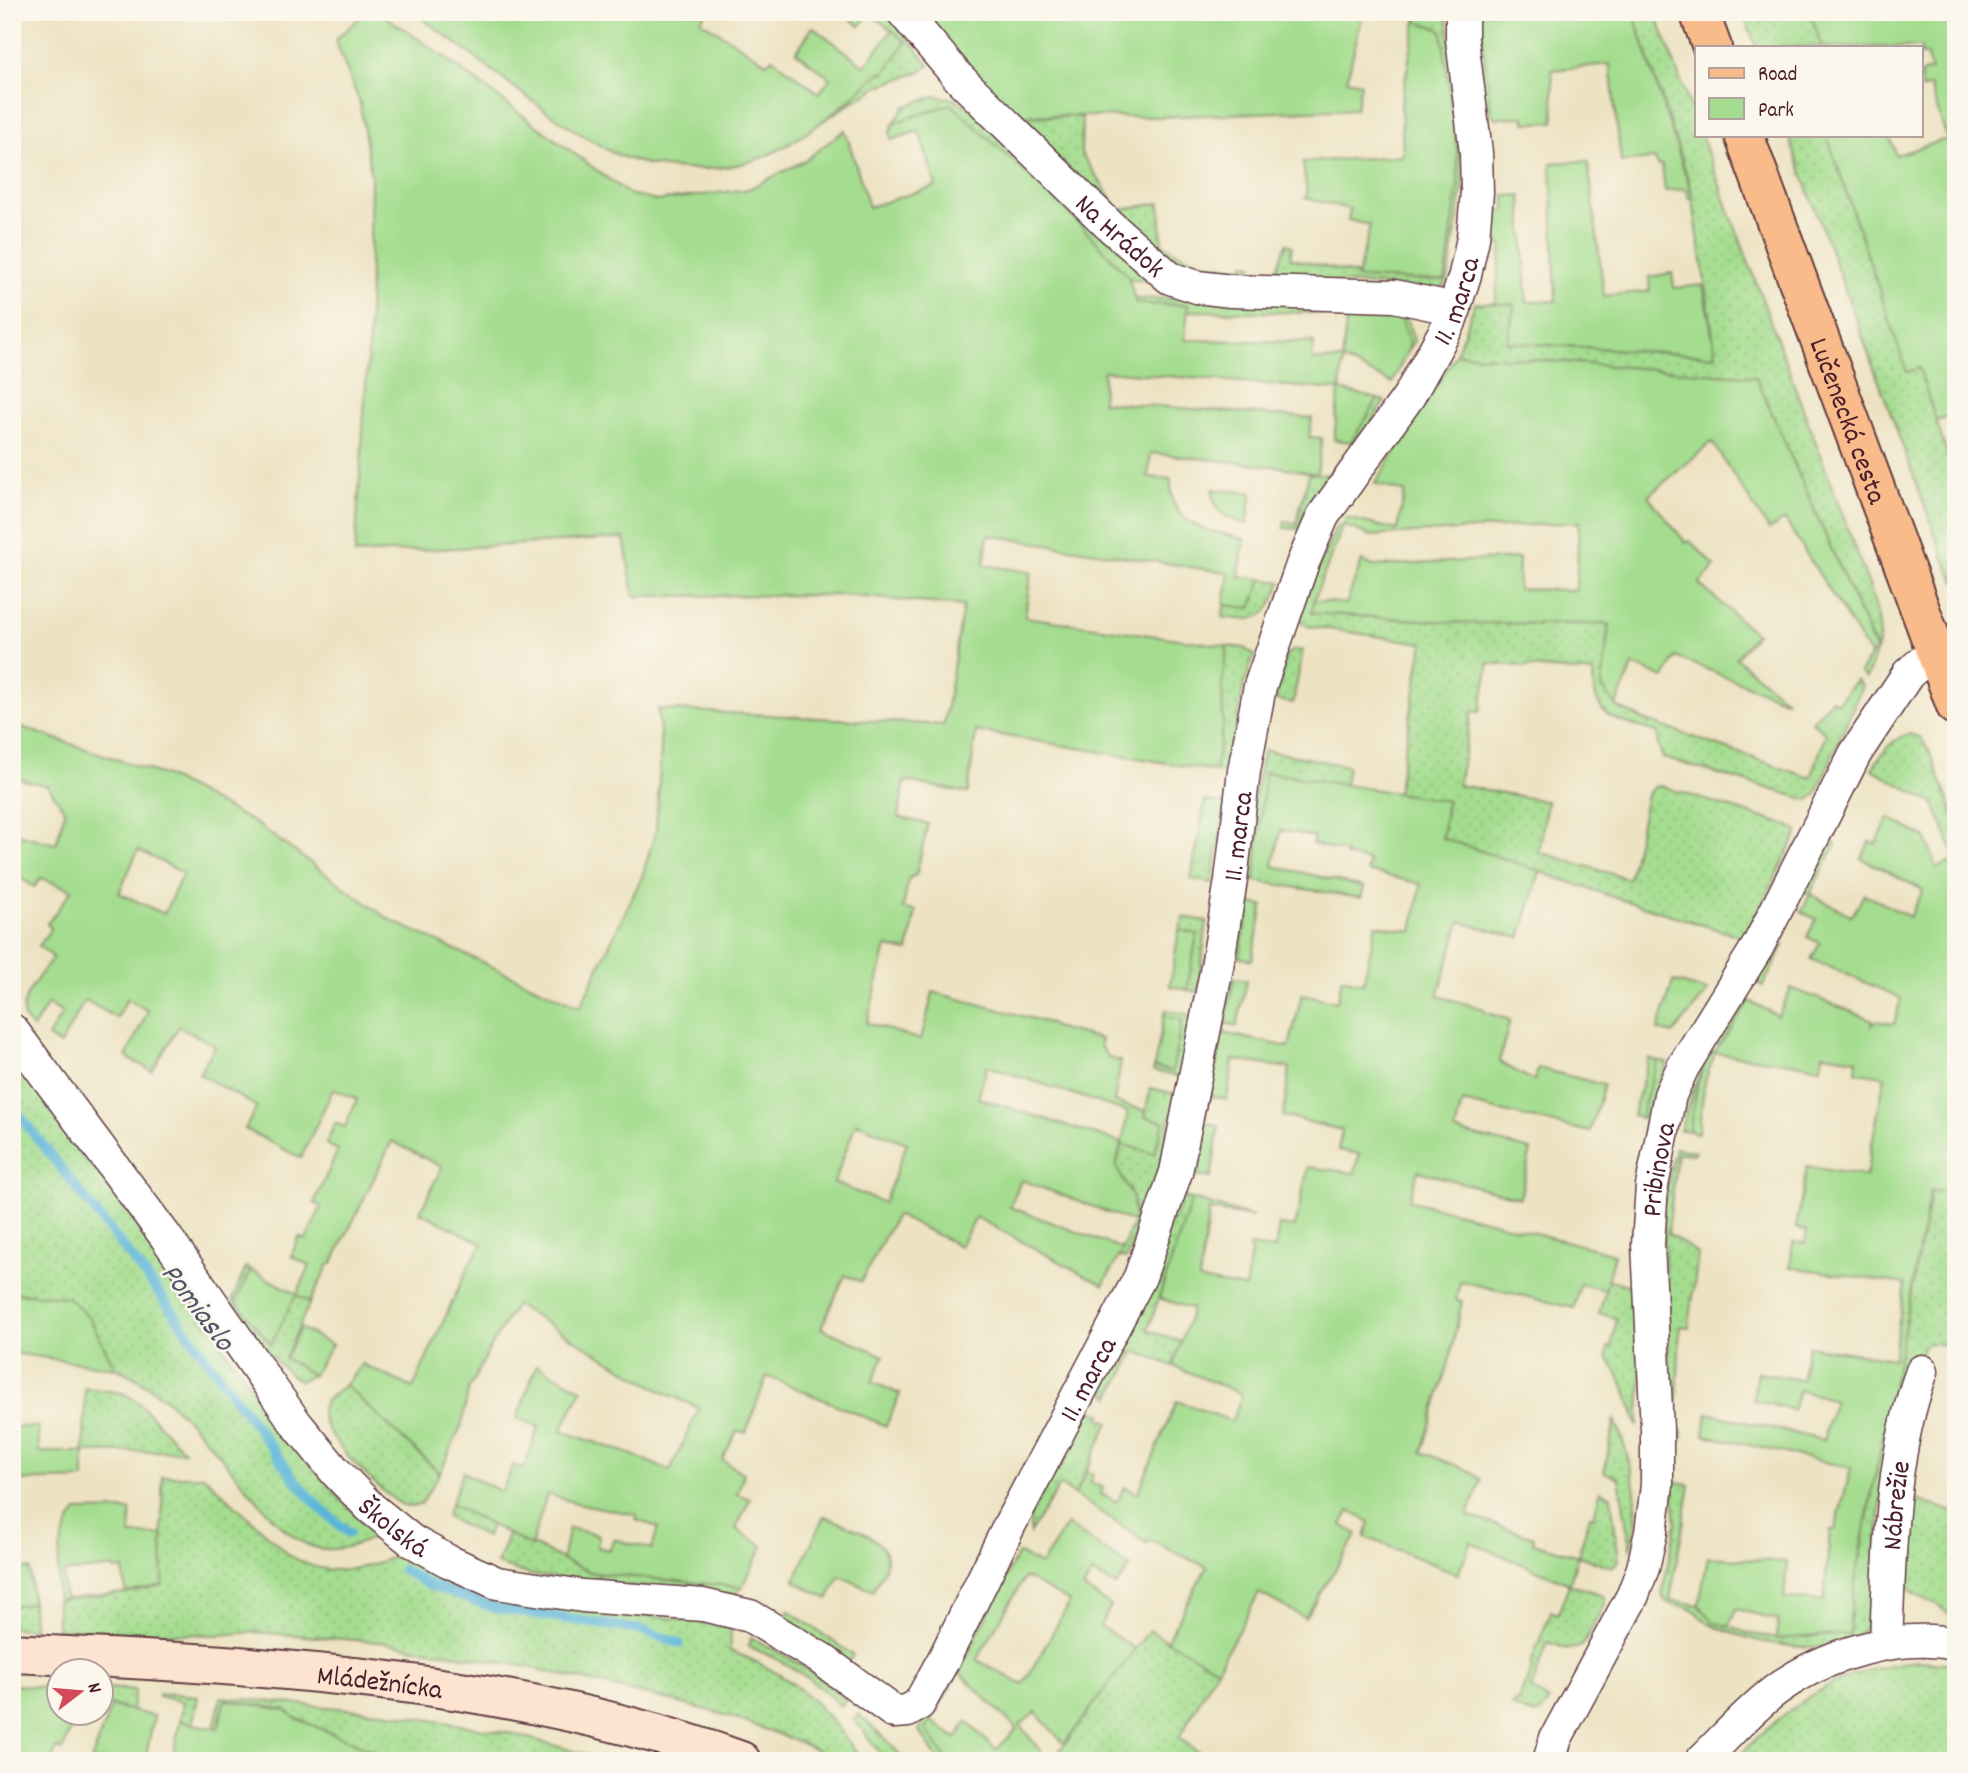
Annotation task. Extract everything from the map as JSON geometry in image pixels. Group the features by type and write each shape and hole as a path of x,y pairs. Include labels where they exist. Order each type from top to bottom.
{"main road":[{"path":"1699,12 1712,46"},
{"name":"Lučenecká cesta","path":"1744,136 1946,649 1956,706"}],"street":[{"name":"Na Hrádok","path":"903,12 960,79 1109,225 1170,278 1197,287 1231,291 1394,296 1455,309"},
{"name":"11. marca","path":"945,1657 1011,1522 1140,1277 1176,1172 1217,967 1244,771 1260,685 1302,565 1323,516 1409,396 1455,309 1473,239 1478,192 1462,39 1462,12"},
{"name":"Pribinova","path":"1549,1761 1556,1738 1633,1595 1643,1568 1651,1532 1657,1485 1657,1430 1648,1244 1652,1186 1670,1095 1682,1068 1758,946 1855,754 1908,674 1922,662 1946,649"},
{"name":"Školská","path":"12,1030 166,1237 295,1422 335,1471 371,1508 412,1541 497,1583 583,1596 703,1605 750,1616 820,1658 894,1712 908,1711 919,1704 945,1657"},
{"name":"Nábrežie","path":"1886,1643 1897,1472 1905,1427 1922,1371"},
{"path":"1701,1761 1775,1690 1834,1660 1886,1643 1927,1641 1956,1644"},
{"name":"Mládežnícka","path":"12,1653 257,1667 409,1683 519,1701 645,1731 741,1761"}],"green space":[{"path":"366,12 379,12 629,194 656,201 749,189 804,161 845,130 869,207 936,186 919,131 891,140 890,132 894,123 951,104 1068,212 1128,276 1136,304 1188,305 1185,340 1314,342 1312,360 1342,360 1347,312 1399,314 1410,346 1392,383 1343,360 1340,390 1378,399 1351,442 1334,440 1339,390 1104,371 1102,402 1312,418 1309,437 1322,438 1317,474 1281,467 1151,453 1148,477 1171,479 1176,508 1183,517 1204,529 1244,539 1239,576 1262,579 1251,608 1224,605 1229,573 988,535 984,565 1031,572 1025,617 1227,646 1222,684 1223,722 1215,771 976,731 968,793 905,781 898,817 928,824 916,875 908,881 903,909 916,911 908,951 886,947 867,1023 921,1040 933,992 1101,1039 1100,1046 1109,1058 1121,1061 1114,1102 1146,1111 1145,1117 1164,1122 1154,1154 1121,1144 1116,1167 1133,1198 1134,1222 1021,1180 1010,1207 1123,1249 1103,1285 976,1217 960,1246 896,1215 861,1282 845,1275 821,1328 884,1356 872,1382 900,1394 886,1426 767,1376 746,1432 737,1431 722,1460 744,1474 737,1494 750,1499 736,1529 763,1546 742,1587 593,1573 562,1560 569,1528 599,1535 597,1547 610,1550 613,1539 652,1549 658,1527 636,1520 637,1515 576,1503 547,1494 531,1546 451,1504 463,1472 502,1492 513,1465 523,1469 539,1427 517,1418 537,1365 582,1390 561,1431 630,1454 670,1471 699,1408 661,1391 516,1305 468,1391 462,1424 440,1473 345,1385 362,1364 413,1388 470,1263 483,1244 420,1212 442,1167 392,1141 332,1264 329,1264 310,1302 296,1295 271,1344 236,1302 251,1270 297,1294 310,1266 291,1256 299,1237 306,1240 321,1207 314,1203 338,1150 326,1144 335,1123 345,1127 357,1099 333,1089 301,1158 245,1129 257,1107 199,1074 215,1046 179,1026 152,1071 126,1057 148,1011 127,999 117,1018 85,1000 60,1045 48,1037 62,1013 48,1004 33,1028 23,1013 29,991 53,957 39,946 51,928 47,924 72,890 41,878 34,887 12,872 12,833 56,844 65,811 48,786 12,777 12,724 166,776 255,823 390,920 580,1007 642,877 656,830 661,749 658,709 944,725 963,606 841,595 634,596 624,538 355,554 369,337 371,176 360,103 335,40","holes":["138,850 183,873 164,914 119,893","987,1066 1128,1112 1122,1143 978,1098","856,1123 907,1143 884,1203 834,1183"]},
{"path":"412,12 706,12 701,21 767,63 772,58 819,93 830,78 796,52 813,27 865,66 892,30 906,42 885,72 879,73 809,131 778,150 745,163 726,167 685,169 644,163 608,150 557,119"},
{"path":"841,12 888,12 929,65 922,71 879,86 799,136 851,100 906,42 870,13 860,26"},
{"path":"915,12 1363,12 1347,80 1361,83 1356,109 1156,117 1011,115"},
{"path":"1420,12 1447,12 1463,185 1448,280 1442,288 1436,289 1283,279 1278,276 1277,268 1286,244 1292,246 1290,258 1358,275 1357,277 1458,185 1451,106 1437,28 1416,21"},
{"path":"1475,12 1480,12 1491,112 1485,111"},
{"path":"1480,12 1633,12 1693,198 1689,198 1686,189 1665,191 1662,165 1657,165 1655,159 1621,162 1610,64 1552,70 1554,122 1525,123 1525,117 1495,118 1491,112"},
{"path":"1633,12 1655,12 1695,119 1695,136 1701,136 1871,591 1878,616 1879,635 1876,654 1866,678 1860,673 1875,648 1756,377 1456,354 1475,303 1515,303 1507,342 1716,356 1691,188"},
{"path":"1743,12 1810,12 1822,46 1756,46"},
{"path":"1810,12 1956,12 1956,415 1936,421 1919,368 1907,372 1827,136 1889,136 1896,155 1947,139 1930,86 1923,88 1923,73 1931,70 1926,54 1923,55 1923,46 1822,46"},
{"path":"1416,21 1442,32 1457,150 1458,185 1445,281 1357,278 1370,225 1348,220 1350,209 1305,198 1307,195 1303,162 1403,156 1401,103"},
{"path":"935,96 955,99 970,108 1153,279 1129,280 1128,276 952,105 894,123 905,106"},
{"path":"1011,116 1082,117 1081,153 1119,210 1160,203 1162,244 1201,262 1243,267 1244,263 1253,265 1238,272 1216,273 1175,263"},
{"path":"1788,136 1827,136 1907,371 1919,368 1956,482 1956,583 1945,561"},
{"path":"1588,161 1604,296 1650,291 1649,277 1672,273 1674,288 1703,285 1716,356 1507,342 1515,304 1495,304 1502,245 1493,243 1498,211 1505,211 1505,196 1521,195 1527,302 1556,301 1551,163"},
{"path":"1200,298 1403,308 1414,341 1410,346 1399,314 1187,311 1187,305 1136,304 1135,299"},
{"path":"1456,354 1756,377 1875,649 1871,656 1785,520 1769,530 1712,442 1648,496 1686,543 1690,541 1715,566 1699,584 1756,634 1736,658 1787,701 1676,657 1664,678 1633,665 1616,706 1602,686 1609,624 1466,623 1312,613 1314,600 1346,604 1362,561 1373,566 1519,558 1518,589 1576,590 1579,522 1371,536 1343,525 1347,518 1397,530 1405,492 1375,484"},
{"path":"1378,399 1385,401 1358,443 1351,442"},
{"path":"1309,474 1334,474 1310,500 1298,529 1284,528 1285,521 1296,524"},
{"path":"1213,489 1252,493 1247,524 1233,520 1218,509"},
{"path":"1337,525 1343,525 1314,600 1313,613 1466,623 1609,624 1602,686 1616,706 1644,720 1811,778 1826,733 1812,722 1832,699 1837,703 1856,680 1862,686 1816,795 1808,800 1663,758 1658,745 1659,733 1620,721 1603,710 1594,689 1593,673 1489,663 1480,712 1472,711 1458,785 1547,801 1539,852 1629,879 1647,795 1654,787 1661,786 1789,826 1797,831 1745,938 1613,897 1442,838 1447,802 1397,793 1423,643 1302,623 1298,616"},
{"path":"1262,579 1281,582 1267,610 1254,618 1223,617 1224,605 1251,608"},
{"path":"1227,646 1244,648 1254,655 1243,688 1229,774 1215,771 1223,722 1222,684"},
{"path":"1303,650 1293,703 1276,700 1286,655 1292,651"},
{"path":"1910,734 1920,737 1929,751 1956,820 1956,859 1934,804 1872,769 1892,743"},
{"path":"1264,750 1348,766 1345,785 1265,772 1255,881 1244,879 1253,802"},
{"path":"1265,772 1447,801 1442,838 1540,871 1520,938 1460,922 1438,996 1484,1009 1484,1012 1510,1020 1499,1062 1534,1081 1538,1068 1604,1085 1590,1132 1462,1102 1455,1131 1531,1150 1520,1198 1418,1171 1409,1200 1614,1254 1605,1290 1580,1284 1574,1308 1460,1281 1456,1300 1462,1301 1450,1358 1422,1452 1470,1471 1481,1480 1468,1516 1534,1537 1533,1543 1578,1556 1569,1584 1471,1542 1458,1574 1365,1537 1370,1522 1349,1511 1342,1525 1357,1534 1305,1618 1259,1593 1217,1669 1167,1640 1207,1567 1149,1540 1147,1543 1075,1495 1087,1471 1093,1474 1090,1482 1103,1488 1101,1494 1117,1502 1124,1487 1138,1493 1177,1401 1232,1421 1242,1394 1173,1366 1192,1309 1159,1298 1192,1199 1253,1217 1209,1210 1199,1280 1245,1288 1251,1253 1249,1246 1275,1249 1279,1225 1295,1227 1308,1167 1355,1173 1359,1154 1338,1150 1342,1130 1283,1116 1290,1068 1233,1060 1227,1099 1211,1096 1222,1033 1289,1047 1302,994 1337,1002 1342,978 1363,983 1376,925 1412,931 1421,884 1367,871 1369,861 1312,844 1314,837 1281,830 1273,866 1364,887 1361,898 1255,881"},
{"path":"1205,801 1226,804 1212,883 1191,879"},
{"path":"1889,818 1926,838 1937,868 1956,860 1956,1195 1930,1190 1860,1553 1849,1634 1776,1639 1778,1620 1736,1609 1729,1627 1714,1622 1699,1605 1708,1557 1787,1562 1784,1598 1824,1601 1830,1530 1835,1530 1851,1468 1704,1435 1707,1413 1823,1440 1834,1400 1799,1390 1793,1410 1753,1400 1757,1372 1801,1380 1808,1346 1893,1359 1905,1284 1790,1267 1793,1242 1805,1243 1807,1231 1796,1228 1807,1167 1866,1176 1885,1076 1856,1072 1857,1059 1823,1054 1821,1067 1715,1053 1705,1081 1698,1133 1689,1131 1698,1083 1709,1052 1715,1052 1750,1001 1778,1016 1791,988 1873,1020 1872,1025 1876,1021 1894,1024 1901,998 1811,959 1820,943 1807,937 1816,919 1801,912 1810,895 1803,891 1829,840 1836,844 1810,894 1852,916 1864,894 1910,917 1923,890 1861,858 1870,841 1876,844"},
{"path":"1241,901 1251,903 1239,957 1233,956"},
{"path":"1251,903 1263,906 1252,960 1239,957"},
{"path":"1183,917 1207,921 1198,992 1187,990 1197,934 1180,930"},
{"path":"1179,930 1197,934 1187,990 1170,986"},
{"path":"1776,942 1784,945 1763,986 1755,982"},
{"path":"1230,977 1234,978 1211,1096 1207,1096"},
{"path":"1234,978 1247,980 1237,1026 1225,1023"},
{"path":"1673,981 1708,991 1673,1034 1658,1030"},
{"path":"1746,998 1750,1001 1720,1045 1714,1044"},
{"path":"1166,1010 1194,1016 1180,1077 1153,1071 1154,1067 1172,1071 1182,1020 1164,1016"},
{"path":"1164,1016 1182,1020 1172,1071 1154,1067"},
{"path":"12,1051 275,1420 323,1480 377,1535 352,1546 333,1549 315,1547 298,1539 283,1528 206,1439 173,1406 136,1378 115,1368 89,1317 67,1297 12,1293"},
{"path":"1709,1052 1698,1083 1689,1131 1680,1130 1694,1088"},
{"path":"1649,1058 1657,1061 1640,1118 1633,1115"},
{"path":"1657,1061 1667,1063 1645,1119 1640,1118"},
{"path":"1150,1088 1176,1094 1159,1170 1126,1259 1118,1257 1134,1222 1133,1198 1116,1167 1122,1143 1154,1154 1163,1122 1145,1117"},
{"path":"1201,1123 1206,1123 1198,1176 1189,1175"},
{"path":"1206,1123 1219,1125 1211,1178 1198,1176"},
{"path":"1675,1148 1695,1151 1694,1154 1677,1153 1668,1233 1698,1254 1689,1327 1680,1326 1676,1429 1683,1431 1682,1438 1673,1436 1671,1432 1663,1208"},
{"path":"1931,1190 1956,1195 1956,1314 1946,1347 1938,1343 1925,1344 1910,1373 1884,1470 1870,1621 1858,1635 1840,1643 1818,1647 1795,1646 1748,1638 1727,1631 1708,1623 1694,1610 1667,1602 1662,1594 1676,1524 1672,1480 1690,1485 1670,1600 1699,1605 1714,1622 1751,1634 1784,1639 1852,1596"},
{"path":"1183,1197 1192,1199 1148,1330 1182,1342 1173,1366 1135,1351 1110,1397 1098,1385"},
{"path":"246,1267 251,1270 236,1302 296,1295 310,1302 285,1358 313,1375 300,1381 281,1366 232,1301"},
{"path":"1608,1280 1636,1287 1641,1381 1638,1427 1624,1386 1607,1356 1617,1318 1599,1314"},
{"path":"12,1293 67,1297 89,1317 115,1368 12,1353"},
{"path":"300,1328 332,1345 313,1375 285,1358"},
{"path":"345,1385 440,1473 421,1504 405,1506 383,1491 354,1463 329,1432 322,1408 329,1398"},
{"path":"85,1388 123,1393 137,1401 184,1451 84,1452"},
{"path":"1085,1410 1102,1414 1100,1418 1109,1422 1075,1495 1060,1485 1030,1533 1030,1516"},
{"path":"1615,1420 1626,1450 1636,1501 1630,1548 1619,1478 1604,1472"},
{"path":"12,1427 38,1427 39,1452 84,1452 84,1479 12,1481"},
{"path":"162,1476 204,1476 289,1555 317,1567 330,1570 355,1569 397,1556 499,1597 543,1607 672,1618 731,1627 730,1651 772,1670 806,1694 835,1724 862,1761 839,1761 801,1743 732,1717 665,1699 524,1666 380,1642 254,1632 219,1635 57,1630 57,1600 126,1593 162,1585"},
{"path":"1600,1491 1611,1496 1619,1561 1612,1567 1578,1556 1590,1515 1594,1517"},
{"path":"1911,1498 1956,1513 1956,1621 1938,1605 1912,1593 1906,1581 1904,1560"},
{"path":"451,1504 491,1525 486,1537 446,1517"},
{"path":"130,1510 131,1535 162,1535 163,1585 126,1593 123,1569 114,1570 113,1567 63,1573 65,1599 57,1600 62,1542 77,1511"},
{"path":"824,1516 871,1537 884,1551 885,1567 873,1591 840,1576 828,1599 794,1581"},
{"path":"1067,1525 1130,1567 1116,1586 1092,1573 1083,1588 1111,1606 1100,1626 1135,1649 1064,1744 1036,1712 1020,1725 1048,1761 948,1761 926,1729 931,1721 956,1738 967,1722 996,1750 1017,1729 959,1672 1018,1553 1041,1565","holes":["1025,1577 1070,1602 1023,1685 977,1660"]},
{"path":"508,1534 593,1573 742,1587 737,1593 726,1596 531,1575 497,1564"},
{"path":"12,1569 30,1569 32,1603 12,1606"},
{"path":"1569,1584 1600,1594 1605,1598 1605,1602 1583,1645 1569,1649 1548,1642 1531,1689 1549,1701 1542,1712 1529,1713 1512,1706 1514,1702 1517,1703 1533,1666 1530,1665 1551,1611 1558,1614"},
{"path":"32,1603 33,1629 12,1628 12,1606"},
{"path":"788,1610 853,1655 849,1662 787,1620"},
{"path":"1149,1630 1217,1669 1179,1738 1211,1761 1052,1761"},
{"path":"751,1638 801,1665 846,1700 840,1706 797,1671 748,1646"},
{"path":"1917,1661 1956,1664 1956,1761 1734,1761 1774,1723 1816,1693 1863,1672"},
{"path":"956,1668 959,1672 927,1729 948,1761 939,1761 919,1730"},
{"path":"12,1685 46,1687 46,1728 71,1728 63,1750 56,1748 52,1761 12,1761"},
{"path":"116,1689 135,1690 132,1711 116,1706"},
{"path":"159,1693 198,1696 193,1723 180,1721 183,1702 158,1696"},
{"path":"221,1697 390,1713 514,1734 609,1761 386,1761 369,1749 295,1718 286,1710 225,1700 218,1729 214,1728"},
{"path":"225,1700 286,1710 295,1718 369,1749 386,1761 172,1761 180,1721 218,1729"},
{"path":"116,1707 154,1716 145,1761 91,1761 103,1728 116,1728"},
{"path":"858,1714 888,1741 905,1761 886,1761 854,1719"}],"waterway":[{"name":"Pomiaslo","path":"12,1106 156,1289 296,1481 321,1509 349,1533"},
{"name":"Pomiaslo","path":"403,1570 429,1585 495,1608 641,1630 679,1643"}]}
